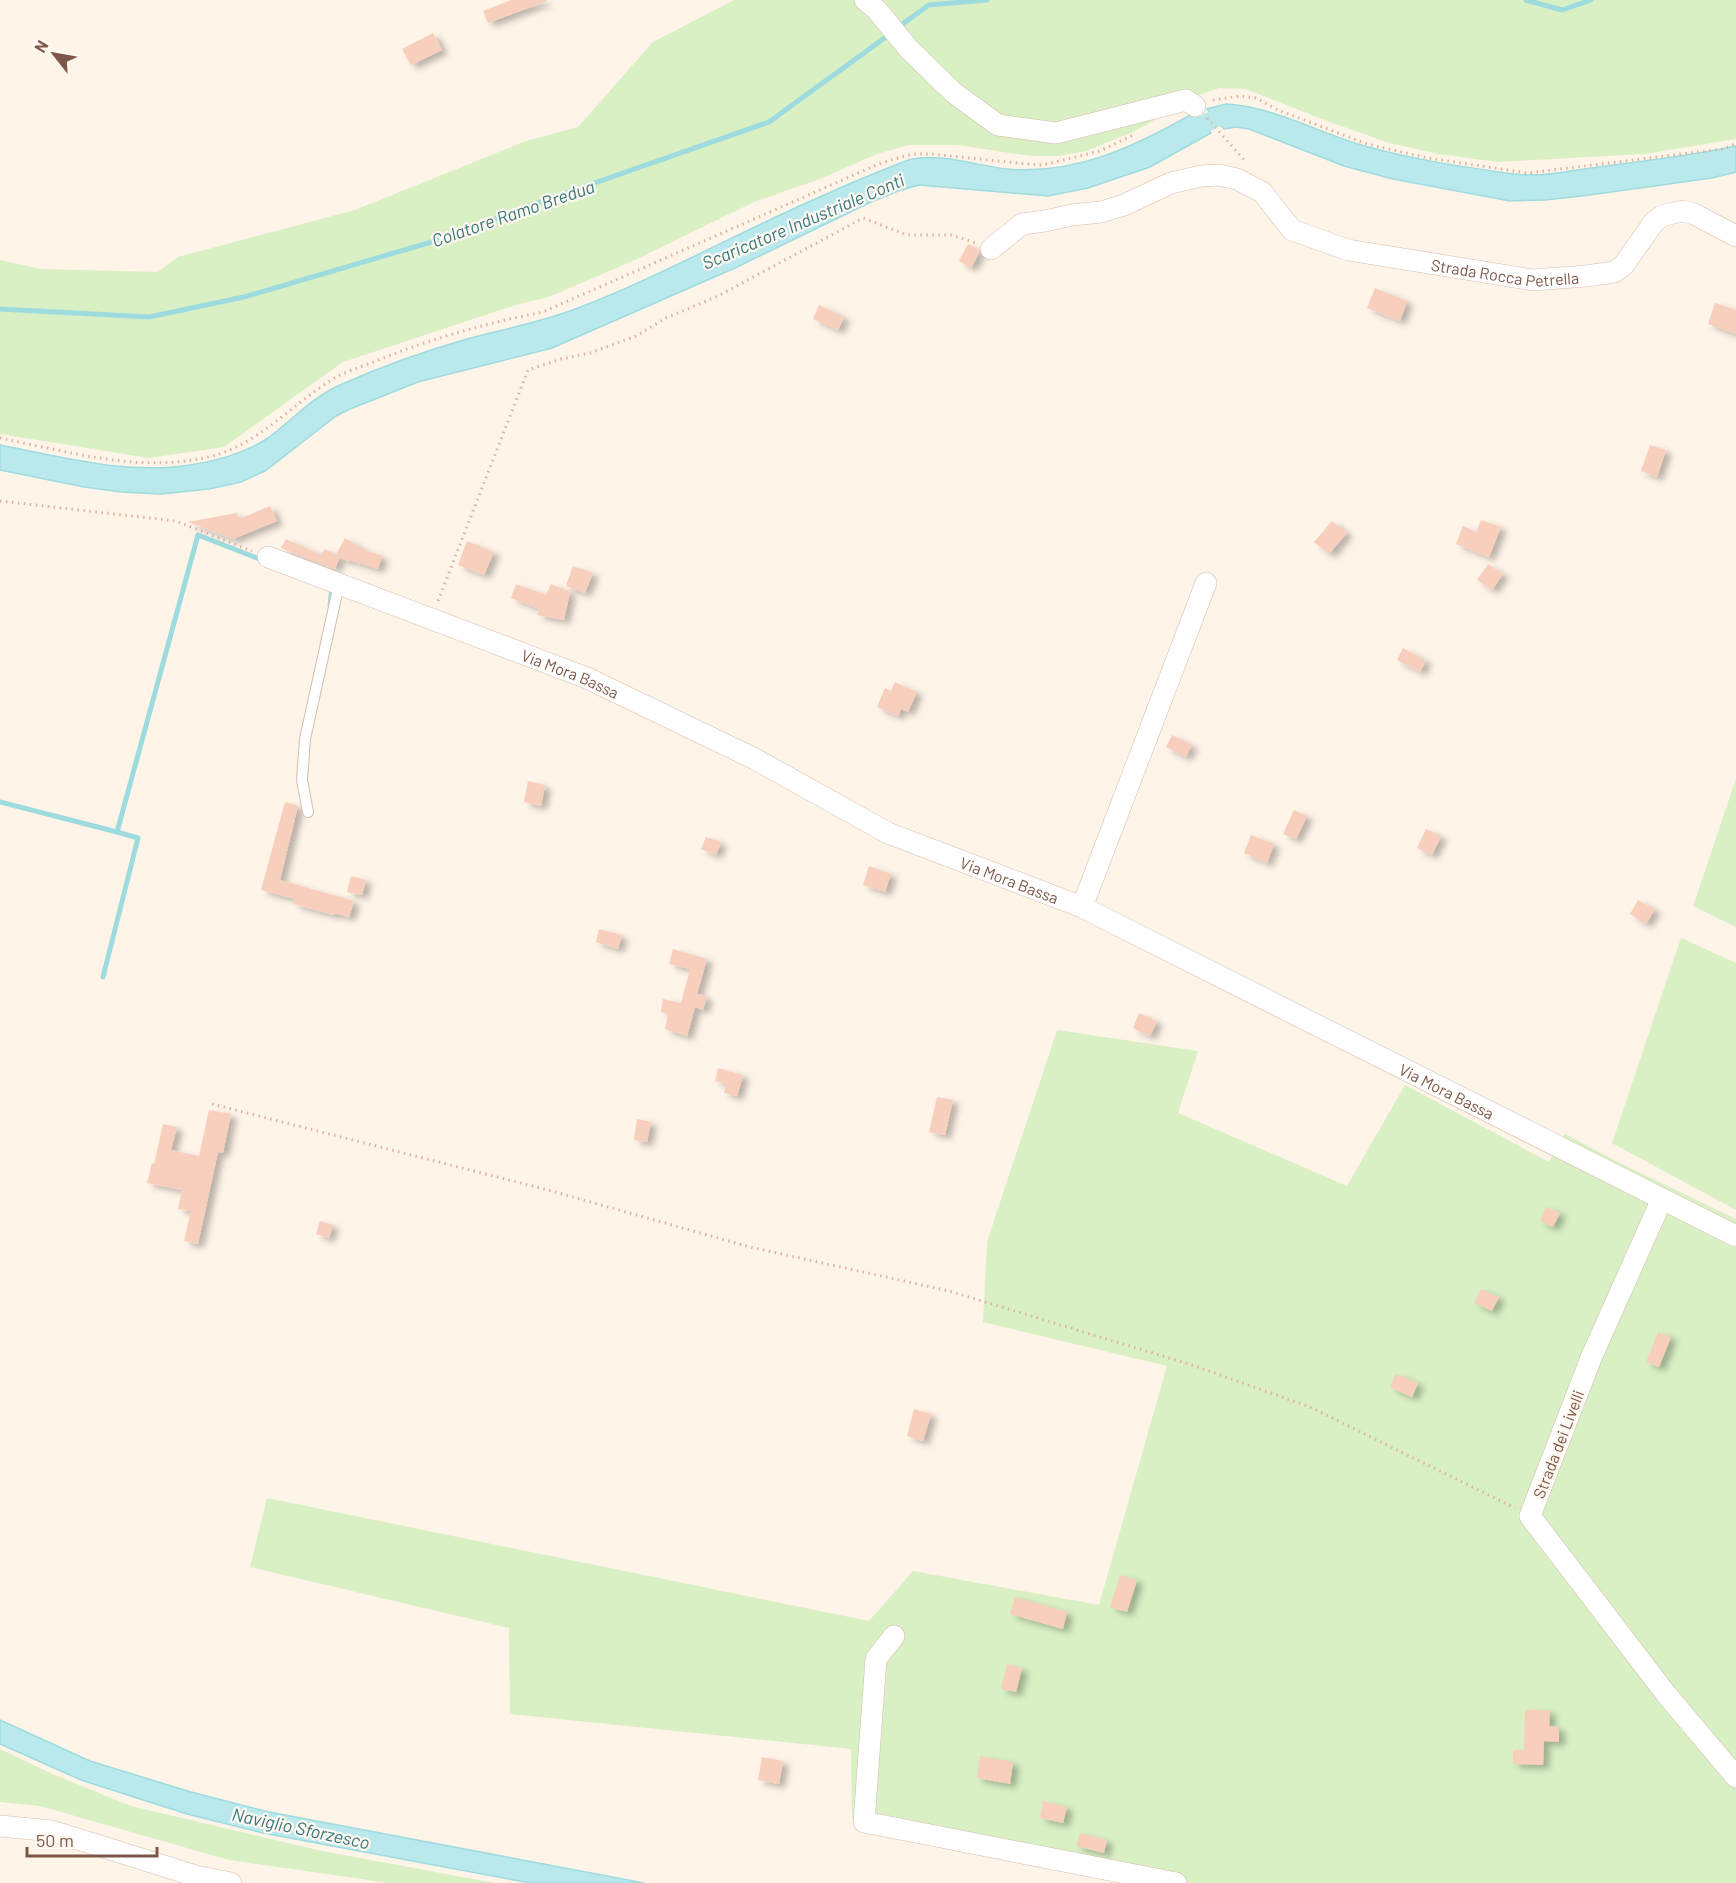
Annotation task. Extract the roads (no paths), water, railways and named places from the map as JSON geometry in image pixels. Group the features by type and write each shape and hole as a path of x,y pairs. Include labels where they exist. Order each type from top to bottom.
{"street":[{"path":"865,0 954,93 998,125 1056,133 1186,100 1195,106"},
{"name":"Strada Rocca Petrella","path":"992,249 1022,224 1101,212 1124,205 1172,183 1201,176 1238,179 1262,192 1292,230 1348,250 1533,279 1614,272 1623,266 1654,222 1662,216 1673,213 1694,214 1736,236"},
{"name":"Via Mora Bassa","path":"268,557 587,678 755,759 888,833 1082,907 1736,1236"},
{"path":"1082,907 1206,583"},
{"name":"Strada dei Livelli","path":"1662,1199 1591,1358 1530,1516 1666,1694 1736,1777"},
{"path":"894,1636 876,1659 864,1822 1176,1883"},
{"path":"0,1826 52,1831 196,1880 231,1883"}],"lane":[{"path":"308,812 302,780 305,739 335,582"}],"water":[{"path":"1226,104 1280,115 1348,141 1383,151 1439,163 1514,174 1556,173 1736,146 1736,172 1712,178 1582,196 1510,201 1393,179 1344,166 1249,129 1236,127 1224,129 1207,109"},
{"path":"1194,113 1211,133 1150,167 1088,188 1048,196 919,185 898,191 735,268 552,348 418,382 350,409 336,416 265,471 241,482 209,489 161,494 84,487 0,470 0,445 94,463 142,468 166,468 220,459 268,438 321,396 355,378 435,349 578,308 642,281 797,207 906,161 935,158 1007,169 1032,170 1081,163 1128,147"},
{"name":"Naviglio Sforzesco","path":"0,1720 90,1761 191,1792 269,1812 644,1883 530,1883 263,1833 187,1814 81,1780 0,1744"}],"waterway":[{"name":"Colatore Ramo Bredua","path":"897,28 929,5 987,0"},
{"name":"Colatore Ramo Bredua","path":"1526,0 1562,10 1591,0"},
{"name":"Colatore Ramo Bredua","path":"0,309 149,317 244,297 445,238 543,201 769,122 890,34"},
{"name":"Scaricatore Industriale Conti","path":"1183,135 1209,121 1237,116"},
{"path":"0,802 117,832 198,535 262,560"},
{"path":"329,586 332,587 330,605"},
{"path":"103,977 138,838 117,832"}]}
